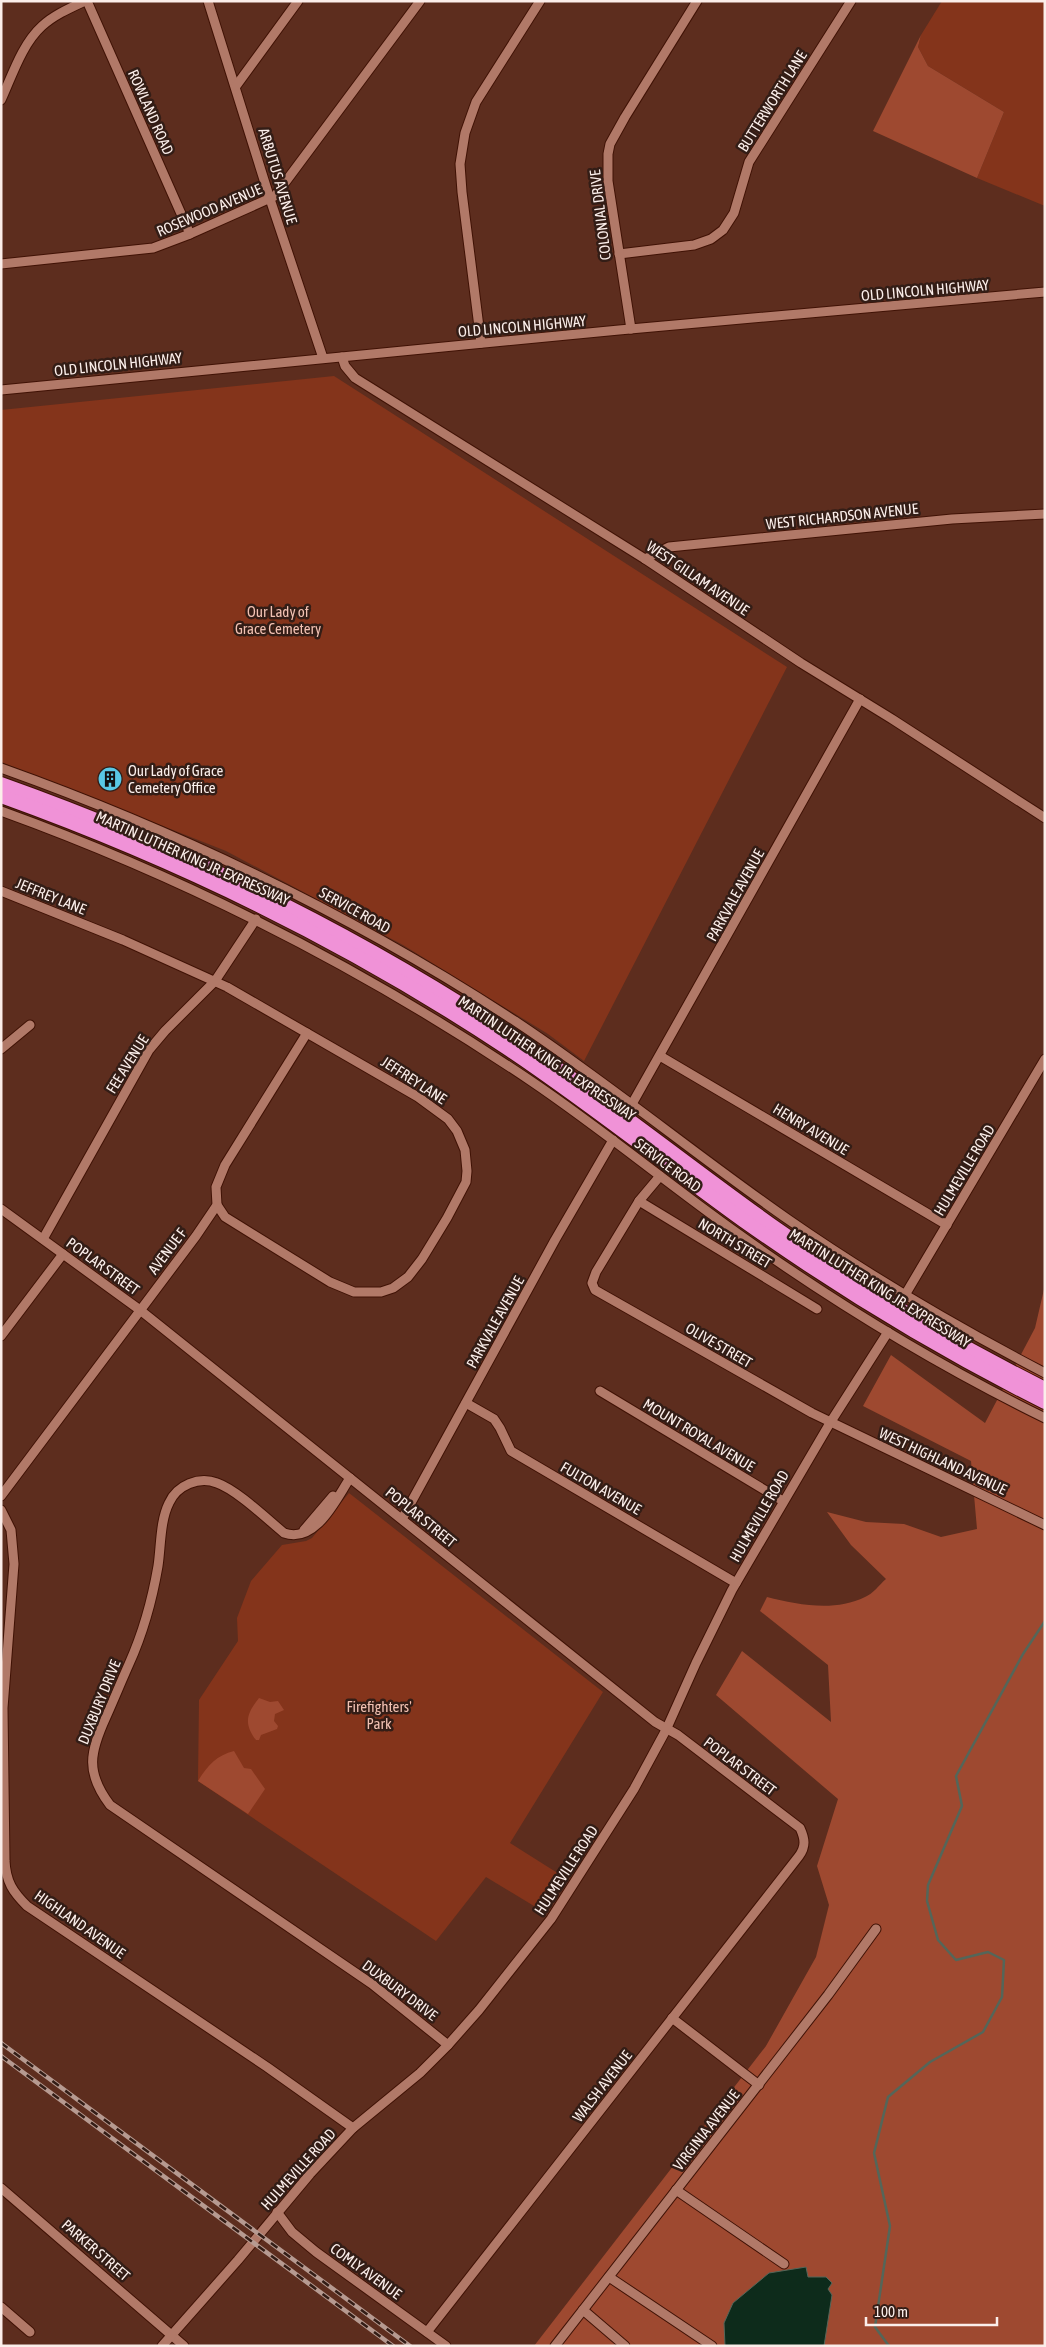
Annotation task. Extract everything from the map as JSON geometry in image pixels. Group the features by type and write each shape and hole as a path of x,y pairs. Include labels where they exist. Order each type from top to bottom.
{"highway":[{"name":"MARTIN LUTHER KING JR. EXPRESSWAY","path":"1,784 92,818 208,867 303,914 387,960 470,1010 550,1062 733,1198 823,1261 932,1328 1045,1389"},
{"name":"MARTIN LUTHER KING JR. EXPRESSWAY","path":"1,796 124,843 212,882 298,924 381,970 463,1019 543,1072 742,1219 842,1287 951,1353 1045,1402"}],"street":[{"path":"1,100 26,47 35,33 49,20 86,1"},
{"name":"ROWLAND ROAD","path":"86,1 190,234"},
{"name":"ARBUTUS AVENUE","path":"208,1 270,199 323,358"},
{"path":"236,86 298,1"},
{"name":"ROSEWOOD AVENUE","path":"1,264 153,248 270,199 282,189 420,1"},
{"path":"481,343 462,192 462,149 468,120 476,102 540,1"},
{"name":"COLONIAL DRIVE","path":"631,329 608,181 610,144 697,1"},
{"name":"BUTTERWORTH LANE","path":"619,254 694,245 712,239 723,230 734,213 749,162 851,1"},
{"name":"OLD LINCOLN HIGHWAY","path":"1,390 481,343 1045,292"},
{"name":"WEST GILLAM AVENUE","path":"342,357 345,366 355,378 645,559 740,623 1045,818"},
{"name":"WEST RICHARDSON AVENUE","path":"645,559 669,547 952,519 1045,514"},
{"name":"PARKVALE AVENUE","path":"632,1104 860,699"},
{"name":"SERVICE ROAD","path":"1,768 81,797 178,838 266,879 352,923 478,997 558,1050 790,1221 905,1295 1045,1373"},
{"name":"SERVICE ROAD","path":"1,811 119,856 256,919 332,959 423,1011 527,1078 774,1259 888,1332 986,1388 1045,1418"},
{"name":"JEFFREY LANE","path":"1,891 123,940 216,981 418,1097 448,1119 457,1131 466,1155 467,1170 461,1193 422,1259 408,1277 393,1288 372,1294 354,1292 330,1282 226,1217 217,1205"},
{"name":"FEE AVENUE","path":"43,1239 148,1050 216,981 256,919"},
{"path":"1,1049 30,1025"},
{"path":"217,1205 216,1187 225,1165 307,1033"},
{"name":"HENRY AVENUE","path":"660,1056 947,1225"},
{"name":"HULMEVILLE ROAD","path":"905,1295 1045,1059"},
{"name":"PARKVALE AVENUE","path":"402,1519 613,1140"},
{"path":"639,1201 660,1176"},
{"name":"OLIVE STREET","path":"639,1201 596,1272 592,1283 595,1290 830,1423"},
{"name":"NORTH STREET","path":"639,1201 817,1309"},
{"name":"AVENUE F","path":"1,1496 217,1205"},
{"name":"POPLAR STREET","path":"1,1209 140,1310 288,1431 402,1519 666,1730 678,1735 800,1828 805,1844 799,1856"},
{"path":"1,1336 63,1254"},
{"name":"HULMEVILLE ROAD","path":"162,2346 277,2212 353,2128 420,2073 448,2045 531,1946 569,1894 634,1789 666,1730 696,1663 736,1583 830,1423 888,1332"},
{"name":"MOUNT ROYAL AVENUE","path":"600,1391 783,1501"},
{"name":"FULTON AVENUE","path":"466,1403 494,1419 511,1451 736,1583"},
{"name":"WEST HIGHLAND AVENUE","path":"830,1423 1045,1525"},
{"name":"DUXBURY DRIVE","path":"350,1478 316,1514 301,1535 291,1536 284,1533 219,1484 196,1482 184,1486 174,1495 166,1510 148,1615 133,1656 95,1740 91,1761 96,1782 110,1804 372,1984 448,2045"},
{"name":"HIGHLAND AVENUE","path":"1,1510 11,1530 14,1564 3,1728 5,1861 8,1883 13,1892 28,1906 267,2067 353,2128"},
{"name":"WALSH AVENUE","path":"427,2332 799,1856"},
{"name":"VIRGINIA AVENUE","path":"555,2346 759,2085 876,1929"},
{"path":"672,2018 759,2085"},
{"name":"PARKER STREET","path":"1,2188 184,2346"},
{"path":"676,2190 784,2264"},
{"name":"COMLY AVENUE","path":"277,2212 292,2232 316,2252 446,2346"},
{"path":"609,2277 712,2346"},
{"path":"1,2307 30,2332"},
{"path":"583,2310 625,2346"}],"green space":[{"path":"942,1 1045,1 1045,206 977,178 1004,112 928,66 918,47 921,35"},
{"name":"Our Lady of Grace Cemetery","path":"334,376 787,667 584,1061 548,1034 403,945 226,851 1,762 1,410"},
{"name":"Firefighters' Park","path":"349,1493 603,1692 510,1843 567,1879 544,1912 486,1877 436,1941 198,1781 199,1700 238,1641 237,1618 251,1581 282,1545 306,1541 312,1538"}],"shaded area":[{"path":"921,35 918,47 928,66 1004,112 977,178 873,131"},
{"path":"1045,1285 1045,2346 534,2346 766,2046 816,1957 829,1905 817,1866 838,1799 716,1695 742,1651 831,1722 828,1665 760,1611 767,1597 816,1606 853,1602 871,1594 886,1579 851,1545 827,1512 866,1522 904,1524 941,1537 977,1529 971,1461 863,1406 891,1355 985,1423 1035,1328"},
{"path":"259,1698 270,1702 278,1701 284,1710 275,1714 274,1721 278,1726 277,1729 261,1735 259,1740 256,1740 249,1728 248,1718 249,1713"},
{"path":"234,1751 244,1768 251,1769 265,1789 248,1814 198,1781 213,1762 222,1755"},
{"path":"806,2267 808,2277 826,2277 832,2283 828,2289 832,2295 824,2346 725,2346 724,2323 733,2303 769,2273"}],"waterway":[{"path":"889,2346 875,2327 890,2226 874,2153 888,2097 930,2062 983,2032 1002,1997 1004,1960 988,1952 956,1960 938,1940 927,1901 928,1885 962,1806 956,1776 1023,1654 1045,1621"}],"railway":[{"path":"1,2043 410,2346"},
{"path":"1,2056 393,2346"}],"place":[{"name":"Our Lady of Grace Cemetery Office","path":"110,779"}]}
